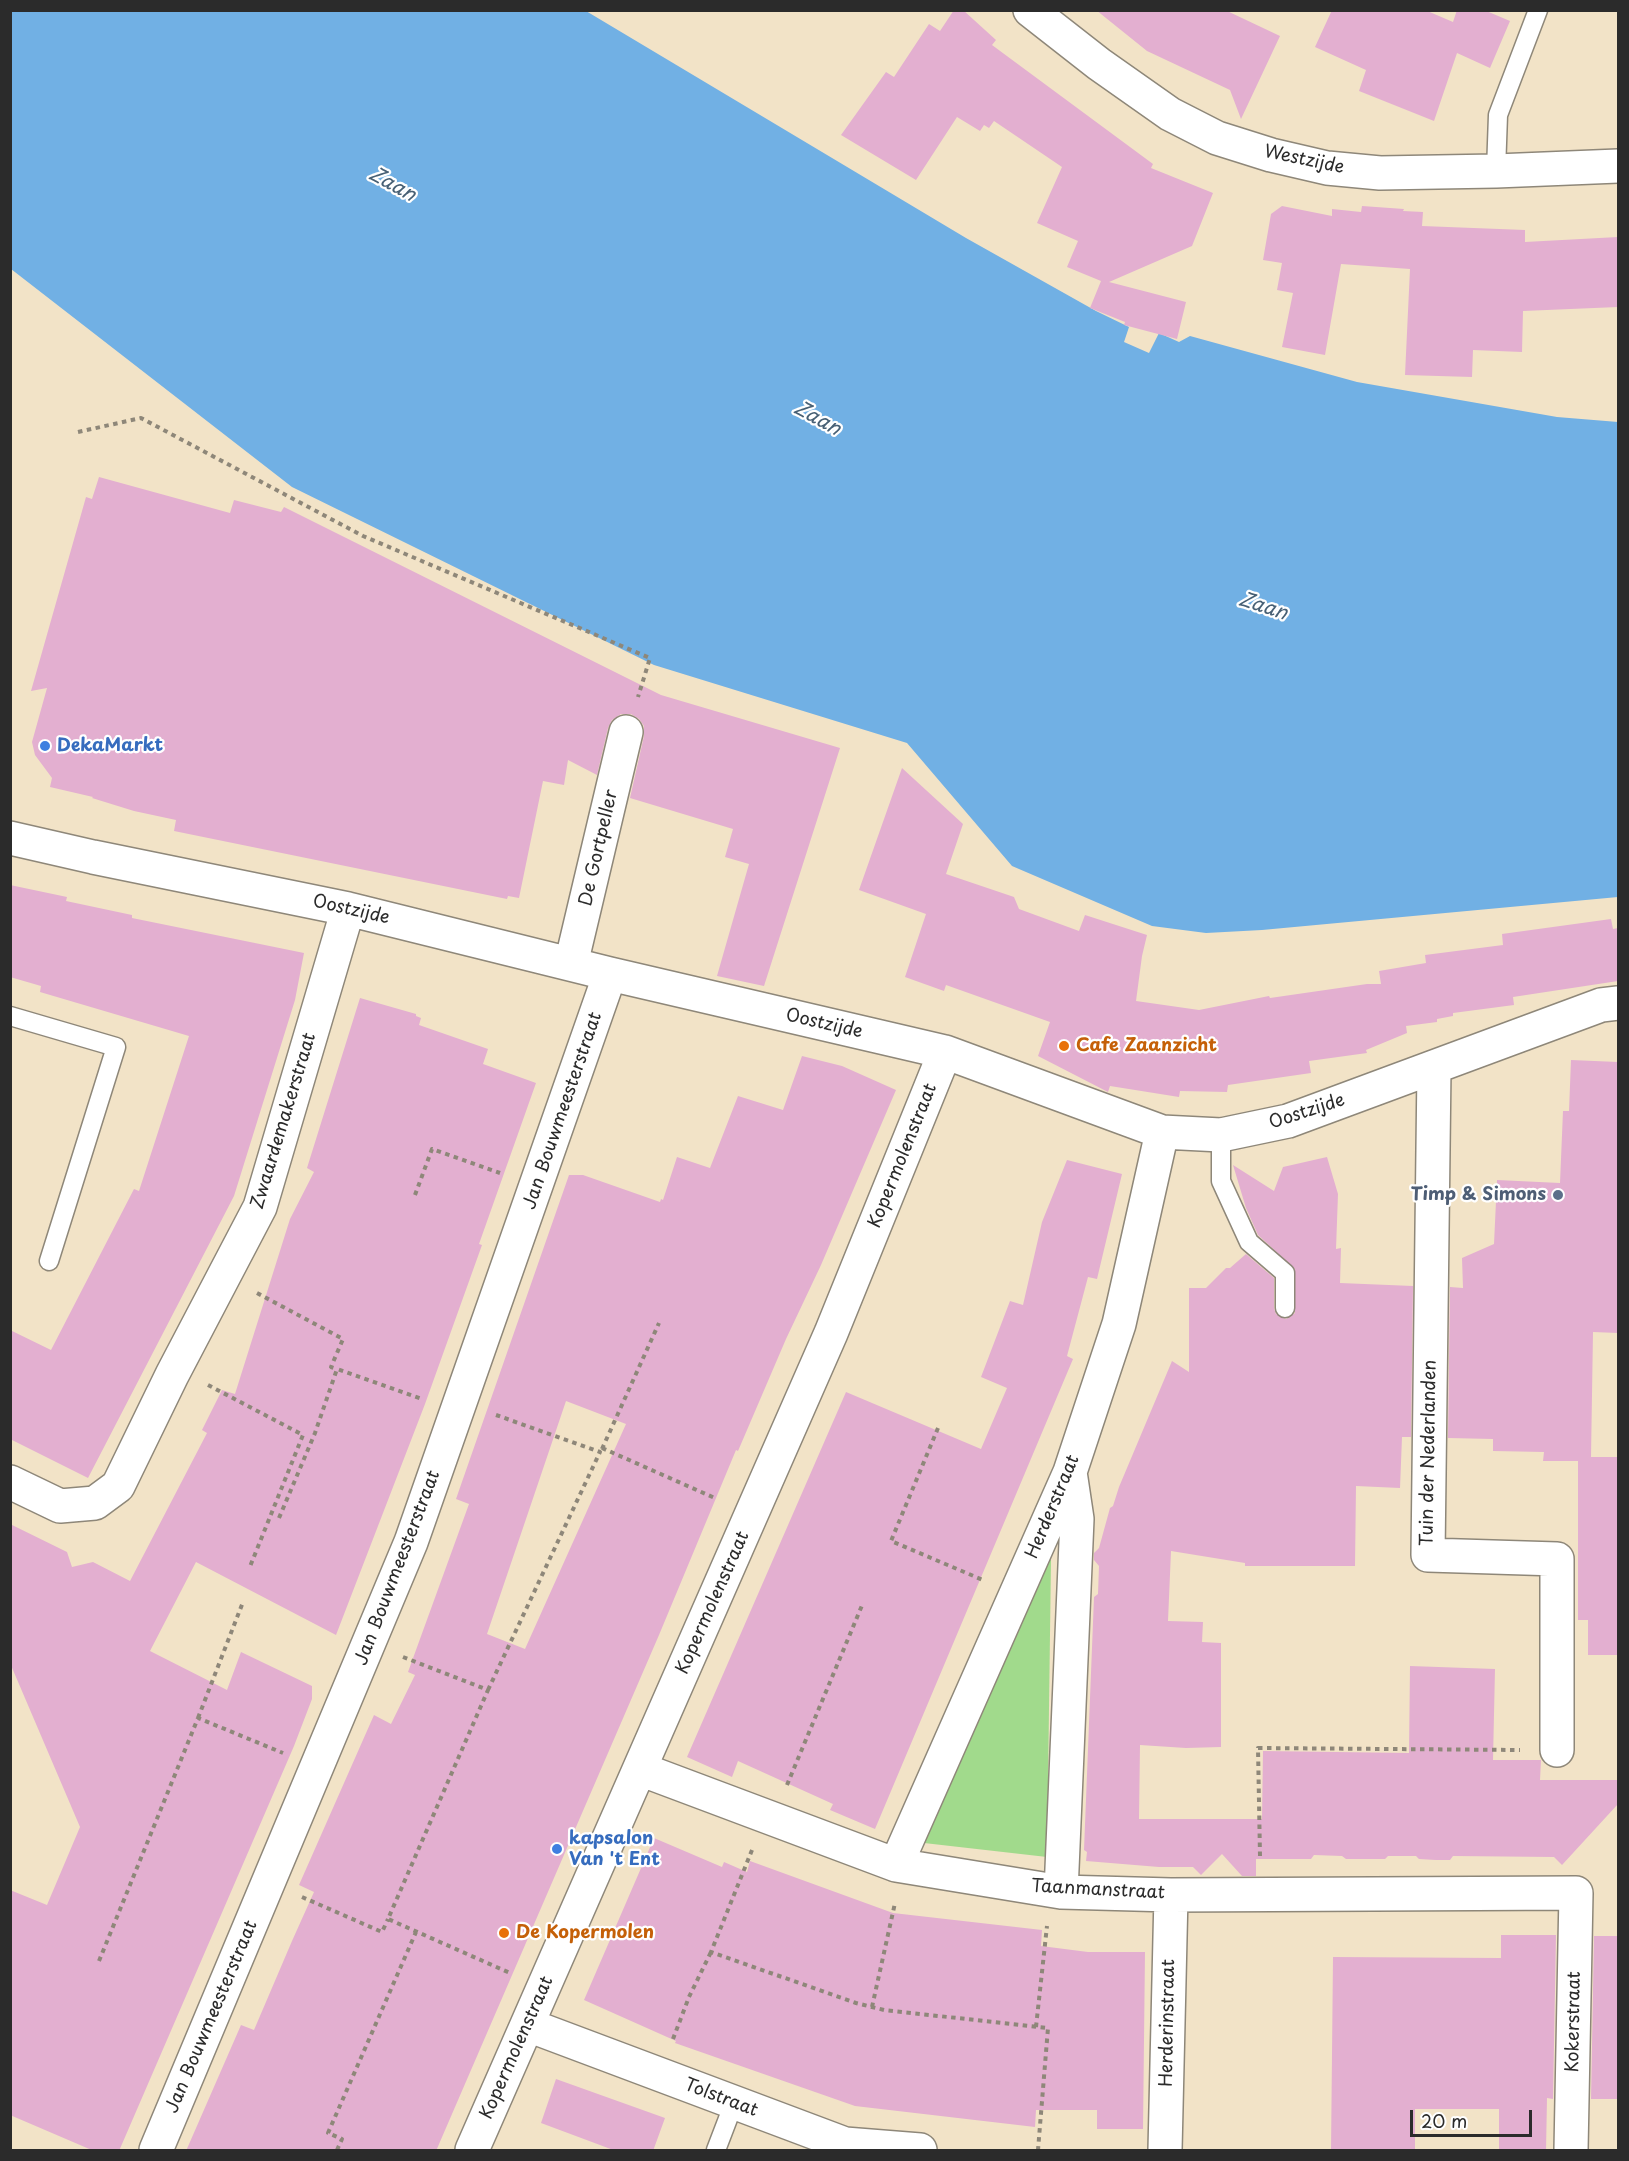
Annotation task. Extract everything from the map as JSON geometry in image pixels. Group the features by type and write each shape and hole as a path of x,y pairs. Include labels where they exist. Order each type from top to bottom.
{"street":[{"name":"Westzijde","path":"1030,10 1170,114 1216,138 1271,155 1327,168 1380,173 1618,166"},
{"name":"De Gortpeller","path":"571,964 626,732"},
{"name":"Oostzijde","path":"10,838 93,858 348,909 610,974 945,1052 1162,1132 1221,1135 1288,1120 1601,1005 1618,1003"},
{"name":"Zwaardemakerstraat","path":"10,1482 60,1506 95,1503 118,1486 260,1208 348,909"},
{"name":"Jan Bouwmeesterstraat","path":"156,2151 411,1542 610,974"},
{"name":"Kopermolenstraat","path":"472,2151 831,1333 945,1052"},
{"name":"Tuin der Nederlanden","path":"1434,1068 1428,1555 1557,1559 1557,1750"},
{"name":"Herderstraat","path":"899,1866 1070,1472 1119,1324 1162,1132"},
{"path":"1056,1891 1077,1519 1070,1472"},
{"name":"Taanmanstraat","path":"640,1769 899,1866 1056,1891 1171,1895 1576,1893"},
{"name":"Kokerstraat","path":"1571,2151 1576,1893"},
{"name":"Herderinstraat","path":"1165,2151 1171,1895"},
{"name":"Tolstraat","path":"528,2025 845,2144 920,2151"}],"lane":[{"path":"1496,171 1498,115 1538,10"},
{"path":"10,1016 116,1047 49,1261"},
{"path":"1221,1135 1221,1181 1249,1242 1285,1273 1285,1308"},
{"path":"716,2151 734,2103"}],"path":[{"path":"78,432 141,418 363,536 650,658 626,732"},
{"path":"414,1195 432,1149 537,1186"},
{"path":"224,1275 343,1338 331,1367 601,1450 751,1514"},
{"path":"268,1882 382,1932 488,1690 659,1323"},
{"path":"176,1369 303,1435 249,1569"},
{"path":"279,1518 315,1433 337,1369"},
{"path":"938,1428 891,1541 1017,1594"},
{"path":"99,1960 243,1602"},
{"path":"660,2075 689,1997 711,1952 863,1603"},
{"path":"369,1644 488,1690"},
{"path":"198,1718 317,1767"},
{"path":"1261,1894 1258,1748 1557,1750"},
{"path":"872,2007 899,1866"},
{"path":"1036,2027 1056,1891"},
{"path":"388,1919 544,1988"},
{"path":"337,2151 342,2139 328,2133 416,1932"},
{"path":"711,1952 872,2007 1048,2028 1038,2151"}],"green space":[{"path":"1039,1554 1051,1560 1047,1857 924,1843"}],"water":[{"name":"Zaan","path":"11,11 586,11 966,238 1129,327 1124,342 1149,353 1159,333 1179,342 1190,336 1357,382 1557,417 1618,422 1618,897 1262,930 1206,933 1152,926 1012,866 907,743 654,665 292,487 11,269"}],"building":[{"path":"954,10 963,10 996,40 992,45 1153,164 1151,168 1213,193 1192,246 1109,282 1186,302 1177,339 1124,325 1125,322 1090,308 1101,281 1067,267 1078,241 1037,223 1062,167 994,121 989,128 984,125 980,131 957,117 916,180 841,135 886,72 894,77 929,24 940,31"},
{"path":"1096,10 1225,10 1280,36 1241,119 1230,90 1147,51"},
{"path":"1332,10 1425,10 1453,22 1457,10 1484,10 1510,21 1490,68 1457,53 1434,121 1359,91 1366,70 1315,47"},
{"path":"1282,206 1332,216 1332,209 1361,212 1362,206 1404,209 1403,211 1423,212 1422,226 1525,230 1525,242 1618,237 1618,307 1523,311 1522,352 1473,350 1472,377 1405,375 1410,269 1341,264 1325,355 1282,347 1293,293 1277,290 1282,263 1263,260 1271,214"},
{"path":"99,477 230,513 234,500 281,512 284,507 661,695 840,748 764,986 717,976 749,864 725,857 733,829 630,798 644,736 644,726 631,714 621,714 612,720 597,775 568,760 564,785 543,781 519,898 508,896 507,899 174,831 176,820 134,811 93,797 50,787 52,778 35,755 32,742 47,688 31,691 86,497 92,499"},
{"path":"902,768 963,824 946,874 1014,897 1019,909 1079,931 1085,915 1147,935 1136,1001 1199,1010 1269,996 1270,998 1381,984 1379,971 1426,963 1425,955 1503,945 1502,934 1611,919 1613,929 1618,928 1618,981 1513,997 1514,1005 1453,1013 1453,1016 1437,1019 1437,1022 1406,1026 1407,1033 1366,1050 1367,1053 1309,1061 1311,1073 1228,1085 1227,1092 1180,1091 1179,1097 1110,1086 1108,1092 1038,1056 1050,1022 946,985 944,991 905,977 926,914 859,890"},
{"path":"10,885 67,897 66,901 132,915 132,918 304,953 295,1000 234,1196 88,1478 10,1439 10,1330 51,1350 134,1189 139,1191 189,1036 40,992 41,986 10,977"},
{"path":"360,998 416,1014 421,1018 419,1025 488,1049 483,1064 536,1083 479,1244 482,1245 425,1404 336,1635 196,1562 150,1651 227,1690 241,1652 312,1686 312,1699 294,1746 119,2151 94,2151 10,2115 10,1890 47,1905 80,1827 10,1663 10,1524 67,1552 72,1567 93,1562 130,1581 207,1433 202,1430 222,1390 235,1394 290,1219 314,1172 307,1168"},
{"path":"802,1056 842,1066 896,1090 821,1265 786,1339 738,1451 736,1450 659,1635 436,2151 186,2151 241,2025 254,2030 314,1892 299,1885 374,1715 391,1724 415,1675 408,1672 469,1504 456,1499 569,1175 583,1175 660,1202 661,1199 663,1200 677,1157 710,1168 738,1096 783,1110","holes":["566,1401 626,1424 525,1649 487,1634"]},
{"path":"1571,1060 1618,1062 1618,1333 1593,1332 1591,1457 1618,1457 1618,1655 1588,1655 1588,1620 1578,1620 1578,1461 1543,1461 1544,1452 1493,1451 1493,1439 1448,1438 1450,1287 1463,1288 1462,1258 1494,1244 1497,1180 1560,1183 1563,1111 1569,1111"},
{"path":"1327,1157 1338,1194 1336,1249 1341,1248 1340,1283 1413,1286 1411,1437 1402,1437 1400,1488 1356,1486 1355,1566 1245,1566 1245,1563 1171,1551 1168,1621 1203,1622 1202,1642 1221,1643 1221,1747 1186,1748 1140,1745 1139,1819 1262,1819 1263,1751 1409,1753 1410,1666 1495,1669 1493,1760 1541,1760 1540,1780 1618,1780 1618,1804 1562,1865 1554,1857 1453,1856 1450,1860 1436,1860 1419,1859 1416,1856 1346,1859 1342,1856 1314,1855 1311,1859 1256,1859 1256,1876 1242,1876 1222,1854 1201,1875 1193,1867 1159,1867 1086,1861 1087,1852 1084,1850 1094,1597 1098,1594 1099,1566 1094,1560 1094,1553 1099,1548 1110,1508 1113,1506 1172,1361 1189,1372 1189,1288 1206,1288 1226,1268 1230,1268 1246,1254 1274,1278 1276,1314 1286,1319 1295,1313 1295,1269 1258,1235 1246,1208 1233,1165 1274,1191 1283,1167"},
{"path":"1067,1160 1122,1174 1097,1279 1088,1277 1067,1356 1073,1359 875,1829 830,1810 833,1804 738,1761 732,1777 687,1757 846,1392 981,1449 1007,1388 981,1377 1010,1301 1023,1305 1042,1222"},
{"path":"654,1838 722,1867 724,1862 747,1872 750,1861 893,1913 1042,1930 1041,1946 1088,1952 1145,1952 1143,2129 1097,2129 1097,2110 1036,2110 1035,2127 855,2106 675,2043 676,2041 584,2000"},
{"path":"1501,1935 1556,1935 1553,2099 1547,2098 1546,2151 1499,2151 1499,2109 1415,2109 1415,2151 1331,2151 1333,1957 1501,1958"},
{"path":"1594,1936 1618,1936 1618,2099 1591,2099"},
{"path":"556,2079 665,2118 653,2151 616,2151 541,2123"}],"place":[{"name":"DekaMarkt","path":"45,746"},
{"name":"Cafe Zaanzicht","path":"1064,1046"},
{"name":"Timp & Simons","path":"1558,1195"},
{"name":"kapsalon Van 't Ent","path":"557,1849"},
{"name":"De Kopermolen","path":"504,1933"}]}
